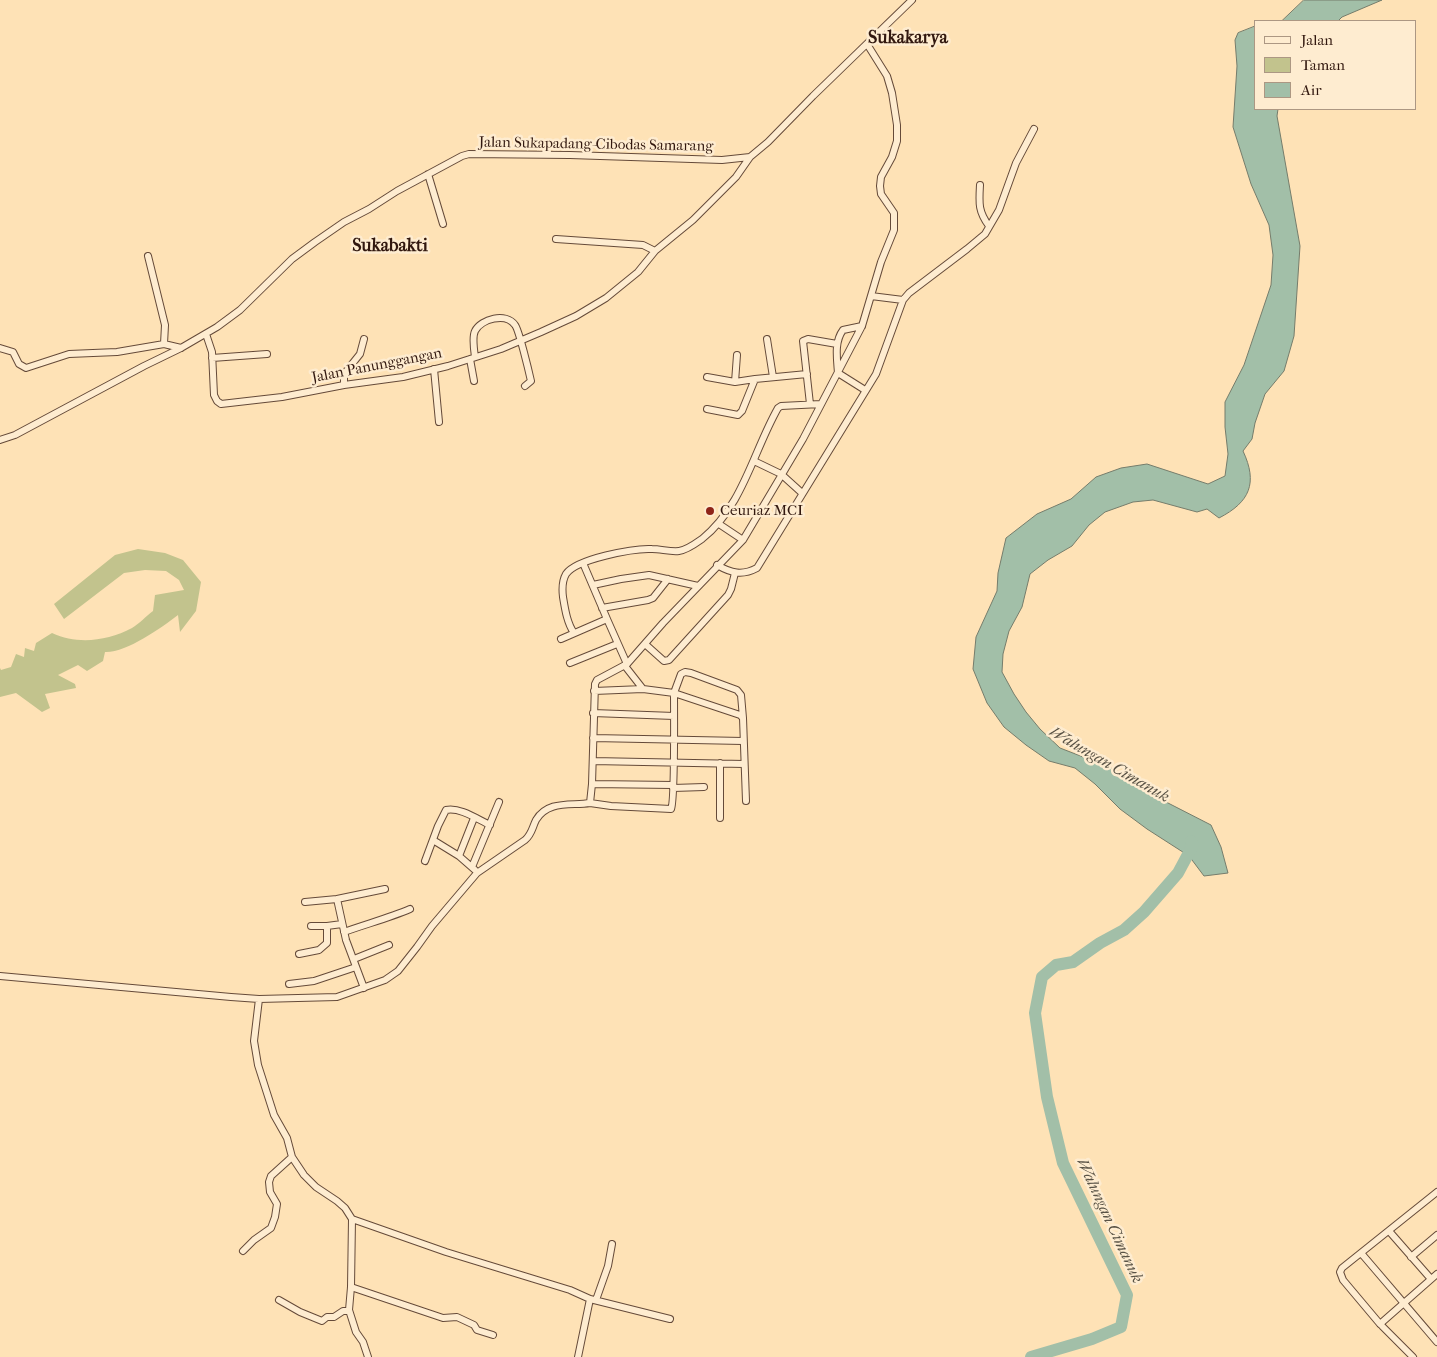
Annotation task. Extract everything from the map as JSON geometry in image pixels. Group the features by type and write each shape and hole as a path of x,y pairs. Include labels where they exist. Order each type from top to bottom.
{"street":[{"path":"750,157 768,142 912,0"},
{"path":"590,803 594,691 597,680 626,665 717,565 743,540 803,439 862,326 881,262 894,230 894,213 881,194 880,186 881,177 892,157 897,141 897,125 887,76 867,44"},
{"path":"717,565 735,573 750,572 756,568 876,374 903,300 909,293 985,234 1000,210 1016,163 1034,129"},
{"name":"Jalan Sukapadang-Cibodas Samarang","path":"0,440 15,435 206,334 240,310 292,259 315,242 344,222 462,156 469,154 570,155 722,160 750,157"},
{"name":"Jalan Panunggangan","path":"206,334 212,358 214,395 221,404 282,397 403,376 472,358 520,341 576,316 606,298 638,272 654,251 692,220 736,177 750,157"},
{"path":"428,174 443,224"},
{"path":"980,185 982,216 989,226"},
{"path":"556,240 620,242 644,245 654,251"},
{"path":"148,256 165,325 164,344"},
{"path":"871,296 903,300"},
{"path":"474,381 472,358 474,332 477,328 498,317 513,322 518,331 531,381 525,386"},
{"path":"838,373 837,344 839,337 843,330 862,326"},
{"path":"344,385 344,374 360,354 364,339"},
{"path":"767,339 773,377"},
{"path":"810,404 803,342 808,339 837,344"},
{"path":"0,348 13,352 21,366 26,368 69,354 117,352 164,344 181,348"},
{"path":"212,358 267,354"},
{"path":"735,382 737,355"},
{"path":"434,369 439,422"},
{"path":"838,373 865,390"},
{"path":"707,376 735,382 807,374"},
{"path":"707,409 736,415 740,413 755,379"},
{"path":"574,633 570,627 564,606 562,591 566,574 573,567 610,555 638,549 685,550 701,540 719,524 737,496 778,408 781,406 821,404"},
{"path":"754,462 781,474 802,493"},
{"path":"719,524 743,540"},
{"path":"583,563 626,665 642,689"},
{"path":"645,644 664,661 669,660 728,595 735,573"},
{"path":"593,586 639,575 668,578 698,586"},
{"path":"602,608 653,598 668,578"},
{"path":"561,639 607,619"},
{"path":"570,663 617,644"},
{"path":"0,976 104,987 259,999 337,998 385,980 398,971 432,926 478,872 525,840 530,835 537,819 548,809 556,805 590,803 671,809 673,806 674,693 682,674 685,672 732,688 741,695 746,801"},
{"path":"594,691 642,689 674,693 740,715 743,718"},
{"path":"593,713 674,716"},
{"path":"593,738 744,741"},
{"path":"593,761 744,764"},
{"path":"720,763 720,818"},
{"path":"592,784 704,787"},
{"path":"472,867 499,802"},
{"path":"426,861 446,810 452,809 490,825"},
{"path":"459,856 474,818"},
{"path":"433,840 459,856 478,872"},
{"path":"305,902 385,889"},
{"path":"337,898 344,932 364,988"},
{"path":"344,932 374,921 385,920 410,908"},
{"path":"311,926 342,924"},
{"path":"299,954 319,950 327,943 327,926"},
{"path":"354,959 389,945"},
{"path":"289,984 314,981 356,967"},
{"path":"259,999 254,1041 267,1098 274,1115 287,1138 292,1157 304,1175 316,1187 337,1200 352,1218 446,1252 570,1290 593,1299 670,1319"},
{"path":"243,1251 254,1240 271,1228 276,1217 277,1204 270,1192 269,1182 271,1176 292,1157"},
{"path":"1413,1357 1380,1324 1341,1277 1340,1272 1342,1268 1437,1192"},
{"path":"352,1218 349,1311 356,1332 363,1342 368,1357"},
{"path":"1380,1324 1434,1277 1411,1257 1388,1231"},
{"path":"1411,1257 1437,1235"},
{"path":"578,1357 593,1299 608,1266 612,1244"},
{"path":"1361,1253 1437,1342"},
{"path":"351,1287 443,1318 457,1317 474,1325 477,1330 493,1335"},
{"path":"279,1300 300,1312 322,1321 327,1317 334,1318 343,1311 349,1311"}],"green space":[{"path":"138,549 165,553 183,560 201,582 196,611 180,632 178,615 153,633 133,644 105,652 103,661 87,671 78,665 58,675 75,684 76,688 45,694 50,708 42,712 16,693 0,697 0,668 1,670 11,667 16,654 24,657 25,648 34,651 36,643 52,633 62,637 82,640 113,636 135,626 153,611 155,595 184,590 179,580 166,571 145,570 124,573 64,619 54,604 115,555"}],"water":[{"path":"1304,0 1382,0 1339,20 1283,20"},
{"path":"1254,27 1254,110 1278,110 1277,116 1300,246 1294,336 1284,371 1265,394 1255,423 1252,439 1243,451 1250,473 1248,491 1238,505 1219,518 1207,509 1197,512 1153,500 1133,502 1105,512 1089,525 1072,546 1048,560 1030,574 1022,607 1009,631 1003,654 1002,672 1026,712 1060,748 1114,769 1168,803 1211,825 1221,847 1228,873 1204,876 1189,856 1120,809 1095,784 1075,768 1049,761 1004,727 987,703 973,669 976,637 997,591 998,573 1006,538 1037,514 1071,499 1096,477 1121,468 1147,464 1208,484 1225,476 1228,454 1225,402 1244,365 1271,285 1273,255 1269,225 1251,184 1233,127 1237,66 1235,40 1238,33"}],"waterway":[{"name":"Walungan Cimanuk","path":"1031,1357 1092,1339 1121,1327 1127,1295 1063,1163 1047,1097 1035,1013 1042,977 1056,965 1073,962 1100,943 1124,930 1144,912 1178,873 1193,845 1191,841"}],"place":[{"name":"Ceuriaz MCI","path":"710,511"}],"district":[{"name":"Sukakarya","path":"908,39"},
{"name":"Sukabakti","path":"390,247"}]}
